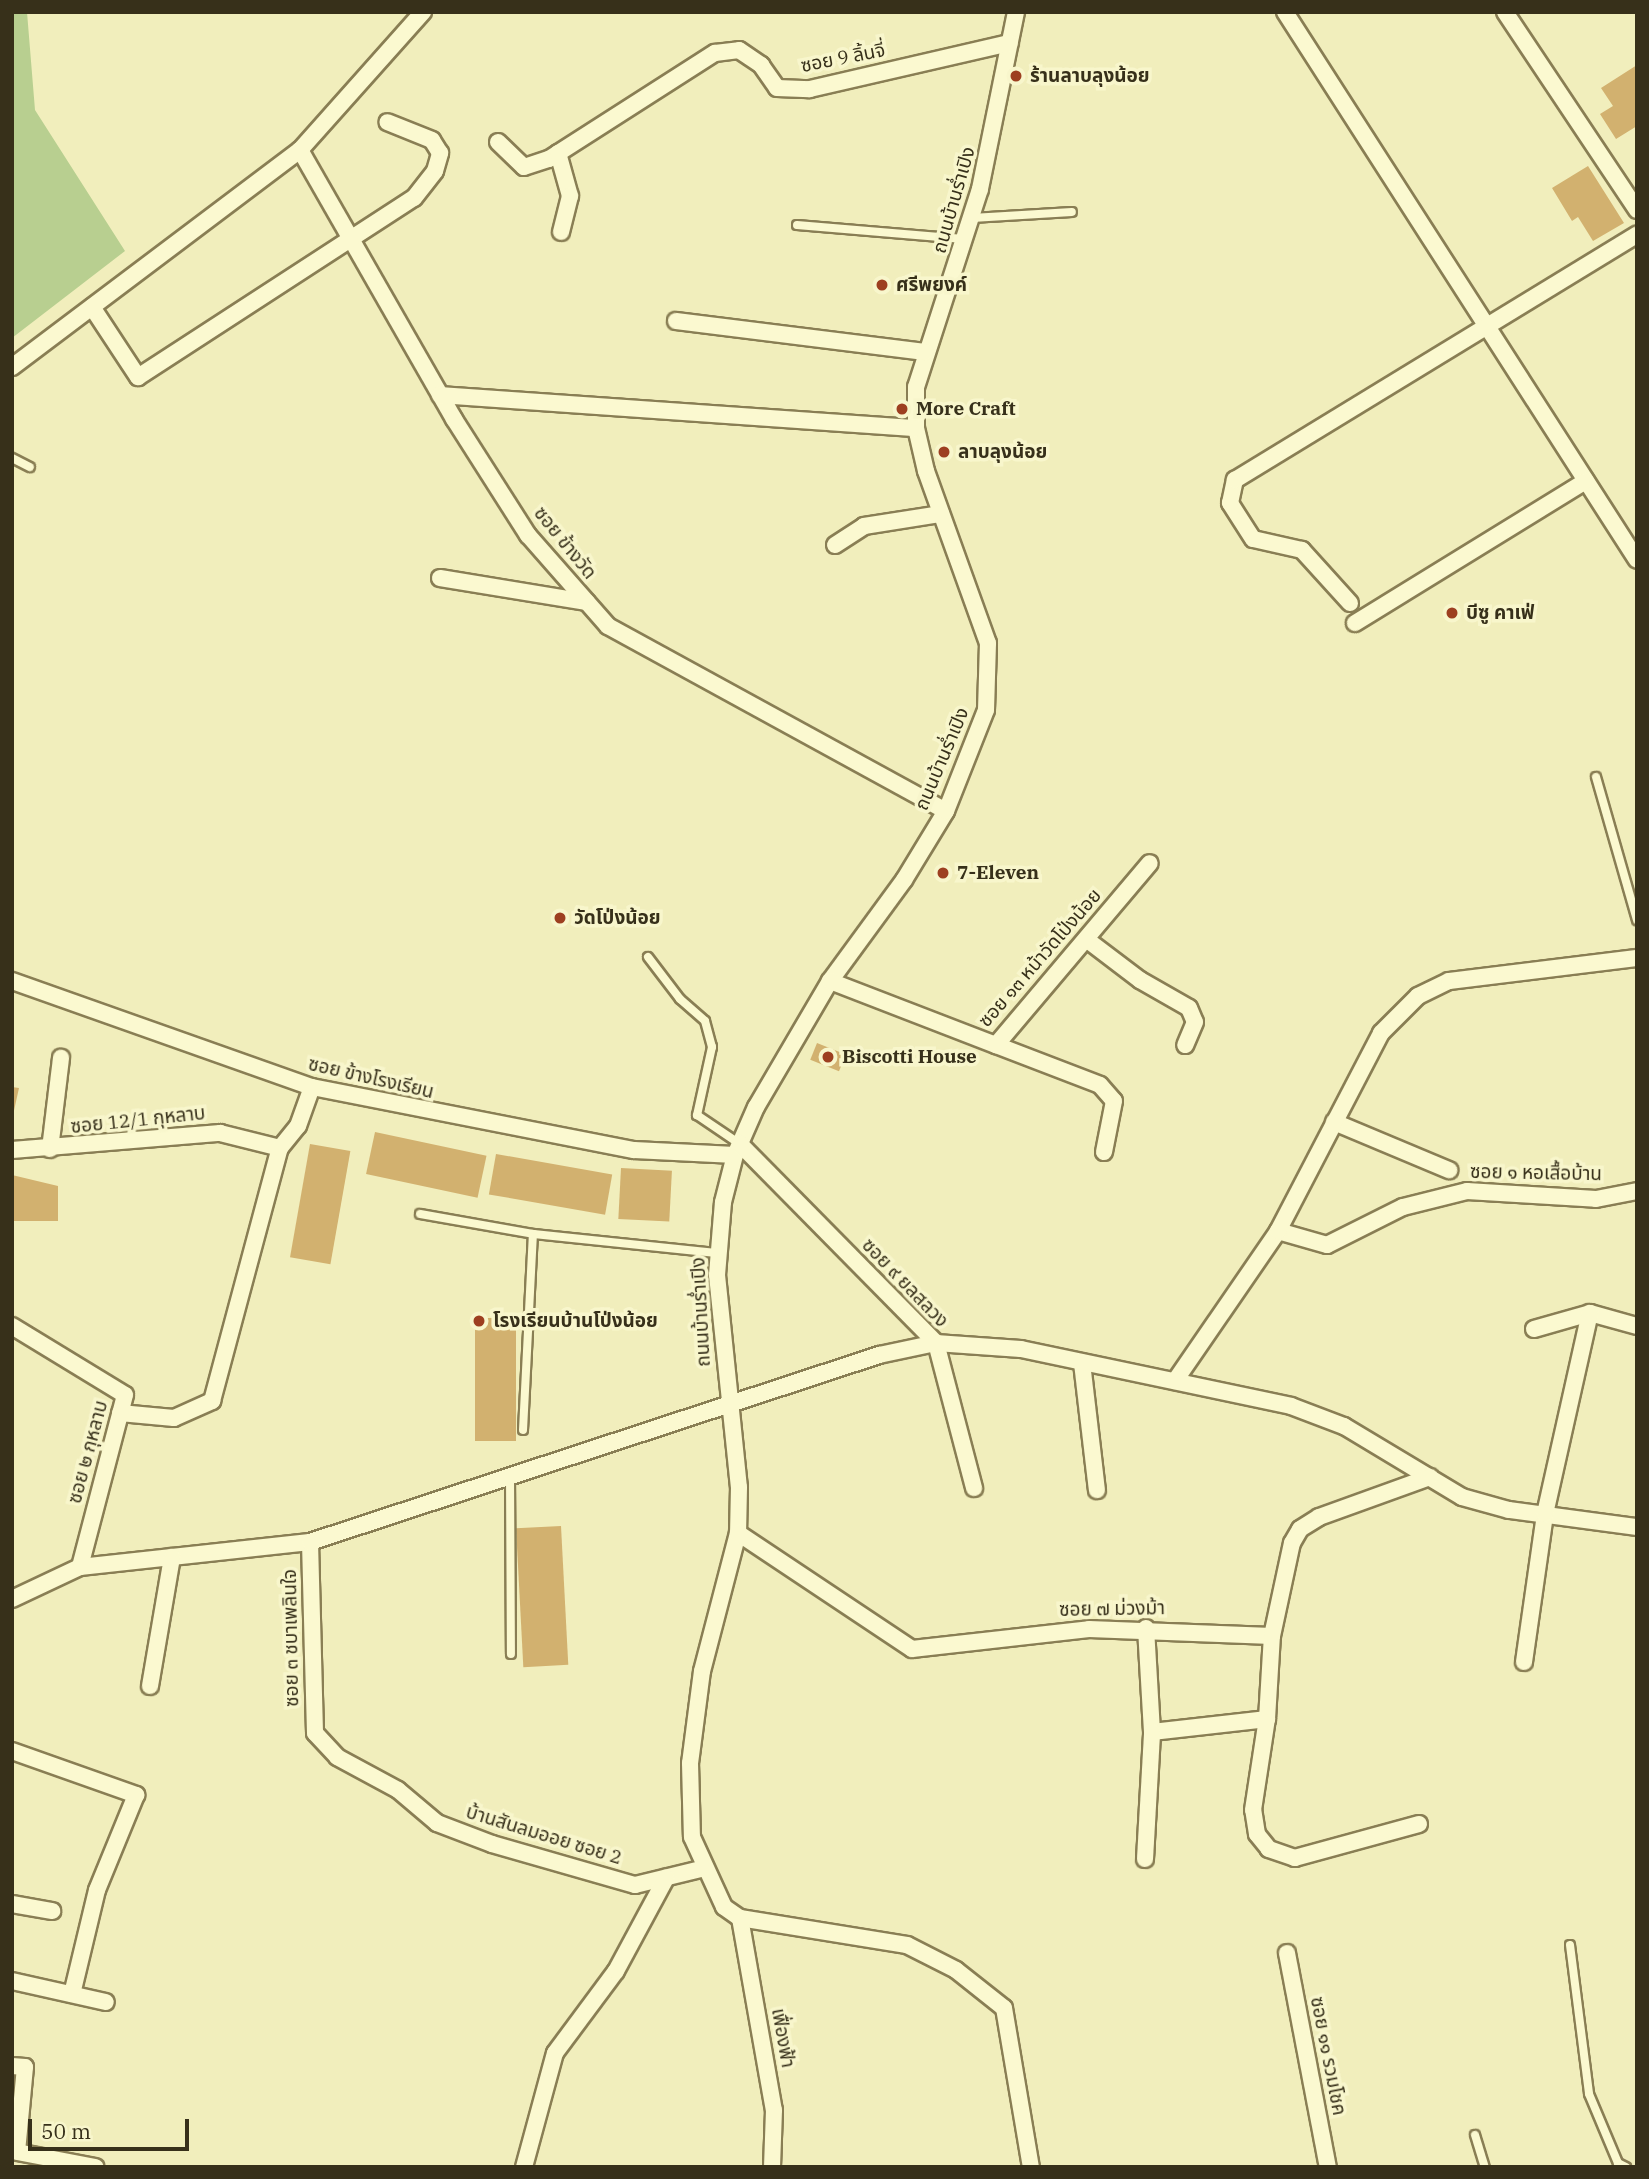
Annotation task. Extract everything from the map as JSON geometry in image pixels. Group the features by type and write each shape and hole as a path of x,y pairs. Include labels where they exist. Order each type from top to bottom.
{"street":[{"path":"12,367 300,150 424,12"},
{"name":"ถนนบ้านร่ำเปิง","path":"740,1918 724,1907 692,1837 690,1763 702,1671 738,1533 731,1404 717,1253 738,1150 756,1107 830,981 904,880 946,811 986,710 990,673 981,611 940,514 916,428 916,387 925,352 972,218 1016,12"},
{"path":"1285,12 1637,560"},
{"path":"1505,12 1637,210"},
{"name":"ซอย 9 ลิ้นจี่","path":"498,142 524,167 558,153 715,53 739,50 761,65 778,88 810,89 1010,43"},
{"path":"92,307 138,377 414,198 440,159 432,140 387,122"},
{"name":"ซอย ข้างวัด","path":"300,150 440,395 528,535 608,626 670,663 754,702 946,811"},
{"path":"558,153 570,195 561,232"},
{"path":"1350,603 1302,550 1253,538 1230,503 1235,480 1637,235"},
{"path":"676,321 925,352"},
{"path":"440,395 916,428"},
{"path":"1355,623 1586,481"},
{"path":"835,545 864,526 940,514"},
{"path":"440,579 587,602"},
{"name":"ซอย ๑๓ หน้าวัดโป่งน้อย","path":"830,981 996,1045 1150,863"},
{"path":"1086,939 1189,1008 1195,1022 1185,1045"},
{"path":"1175,1381 1278,1231 1381,1034 1418,996 1449,981 1637,958"},
{"name":"ซอย ข้างโรงเรียน","path":"12,981 313,1087 634,1150 738,1150"},
{"path":"996,1045 1100,1085 1114,1101 1104,1152"},
{"path":"50,1149 61,1058"},
{"path":"120,1413 174,1418 212,1401 280,1148 298,1126 313,1087"},
{"path":"1334,1122 1449,1170"},
{"name":"ซอย 12/1 กุหลาบ","path":"12,1150 220,1133 280,1148"},
{"name":"ซอย ๙ ยลสลวง","path":"738,1150 936,1343 974,1488"},
{"name":"ซอย ๑ หอเสื้อบ้าน","path":"1278,1231 1327,1245 1403,1207 1467,1191 1596,1199 1637,1191"},
{"path":"1524,1662 1545,1514 1590,1313"},
{"path":"1534,1329 1590,1313 1637,1326"},
{"name":"ซอย ๒ กุหลาบ","path":"12,1326 125,1395 80,1567"},
{"path":"12,1599 80,1567 310,1542 510,1472 879,1355 936,1343 1021,1349 1291,1406 1344,1426 1462,1497 1545,1514 1637,1527"},
{"path":"1083,1363 1097,1490"},
{"path":"1419,1824 1295,1858 1269,1849 1257,1834 1253,1811 1267,1719 1272,1636 1300,1529 1430,1477"},
{"name":"ซอย ๗ ม่วงม้า","path":"738,1533 912,1649 928,1651 1024,1633 1146,1628 1272,1636"},
{"name":"ซอย ๓ ชบาเพลินใจ","path":"310,1542 315,1733"},
{"path":"150,1686 172,1557"},
{"path":"1145,1859 1152,1732 1146,1628"},
{"path":"1152,1732 1267,1719"},
{"name":"บ้านสันลมออย ซอย 2","path":"315,1733 337,1757 398,1790 437,1823 635,1885 705,1868"},
{"path":"12,1751 136,1795 97,1890 72,1994"},
{"path":"524,2167 555,2053 616,1971 666,1878"},
{"path":"12,1904 52,1911"},
{"path":"740,1918 889,1939 956,1970 984,1989 1004,2008 1031,2167"},
{"name":"เฟื่องฟ้า","path":"740,1918 774,2110 772,2167"},
{"name":"ซอย ๑๑ รวมโชค","path":"1287,1953 1328,2167"},
{"path":"12,1981 106,2002"},
{"path":"12,2066 25,2067 17,2152 96,2167"}],"lane":[{"path":"972,218 1072,212"},
{"path":"796,225 966,239"},
{"path":"12,458 30,467"},
{"path":"1596,777 1637,920"},
{"path":"648,957 680,999 705,1021 712,1047 697,1115 738,1150"},
{"path":"420,1214 533,1234 717,1253"},
{"path":"523,1430 533,1234"},
{"path":"510,1472 511,1654"},
{"path":"1570,1945 1589,2094 1618,2163 1626,2167"},
{"path":"1475,2135 1485,2167"}],"green space":[{"path":"12,12 27,12 35,110 125,251 12,338"}],"building":[{"path":"1637,65 1637,126 1616,139 1600,114 1613,106 1601,88"},
{"path":"1588,166 1624,223 1593,241 1578,217 1572,221 1552,188"},
{"name":"Biscotti House","path":"817,1043 846,1055 839,1071 810,1060"},
{"path":"12,1087 19,1088 13,1115 12,1114"},
{"path":"375,1132 487,1156 478,1198 366,1174"},
{"path":"310,1144 350,1151 330,1264 290,1257"},
{"path":"496,1154 612,1174 605,1215 489,1194"},
{"path":"621,1168 672,1171 669,1222 618,1219"},
{"path":"12,1175 58,1186 58,1221 12,1221"},
{"path":"475,1318 516,1318 516,1441 475,1441"},
{"path":"561,1526 568,1665 523,1667 516,1528"}],"place":[{"name":"ร้านลาบลุงน้อย","path":"1016,76"},
{"name":"ศรีพยงค์","path":"882,285"},
{"name":"More Craft","path":"902,409"},
{"name":"ลาบลุงน้อย","path":"944,452"},
{"name":"บีซู คาเฟ่","path":"1452,613"},
{"name":"7-Eleven","path":"943,873"},
{"name":"วัดโป่งน้อย","path":"560,918"},
{"name":"Biscotti House","path":"828,1057"},
{"name":"โรงเรียนบ้านโป่งน้อย","path":"479,1321"}]}
